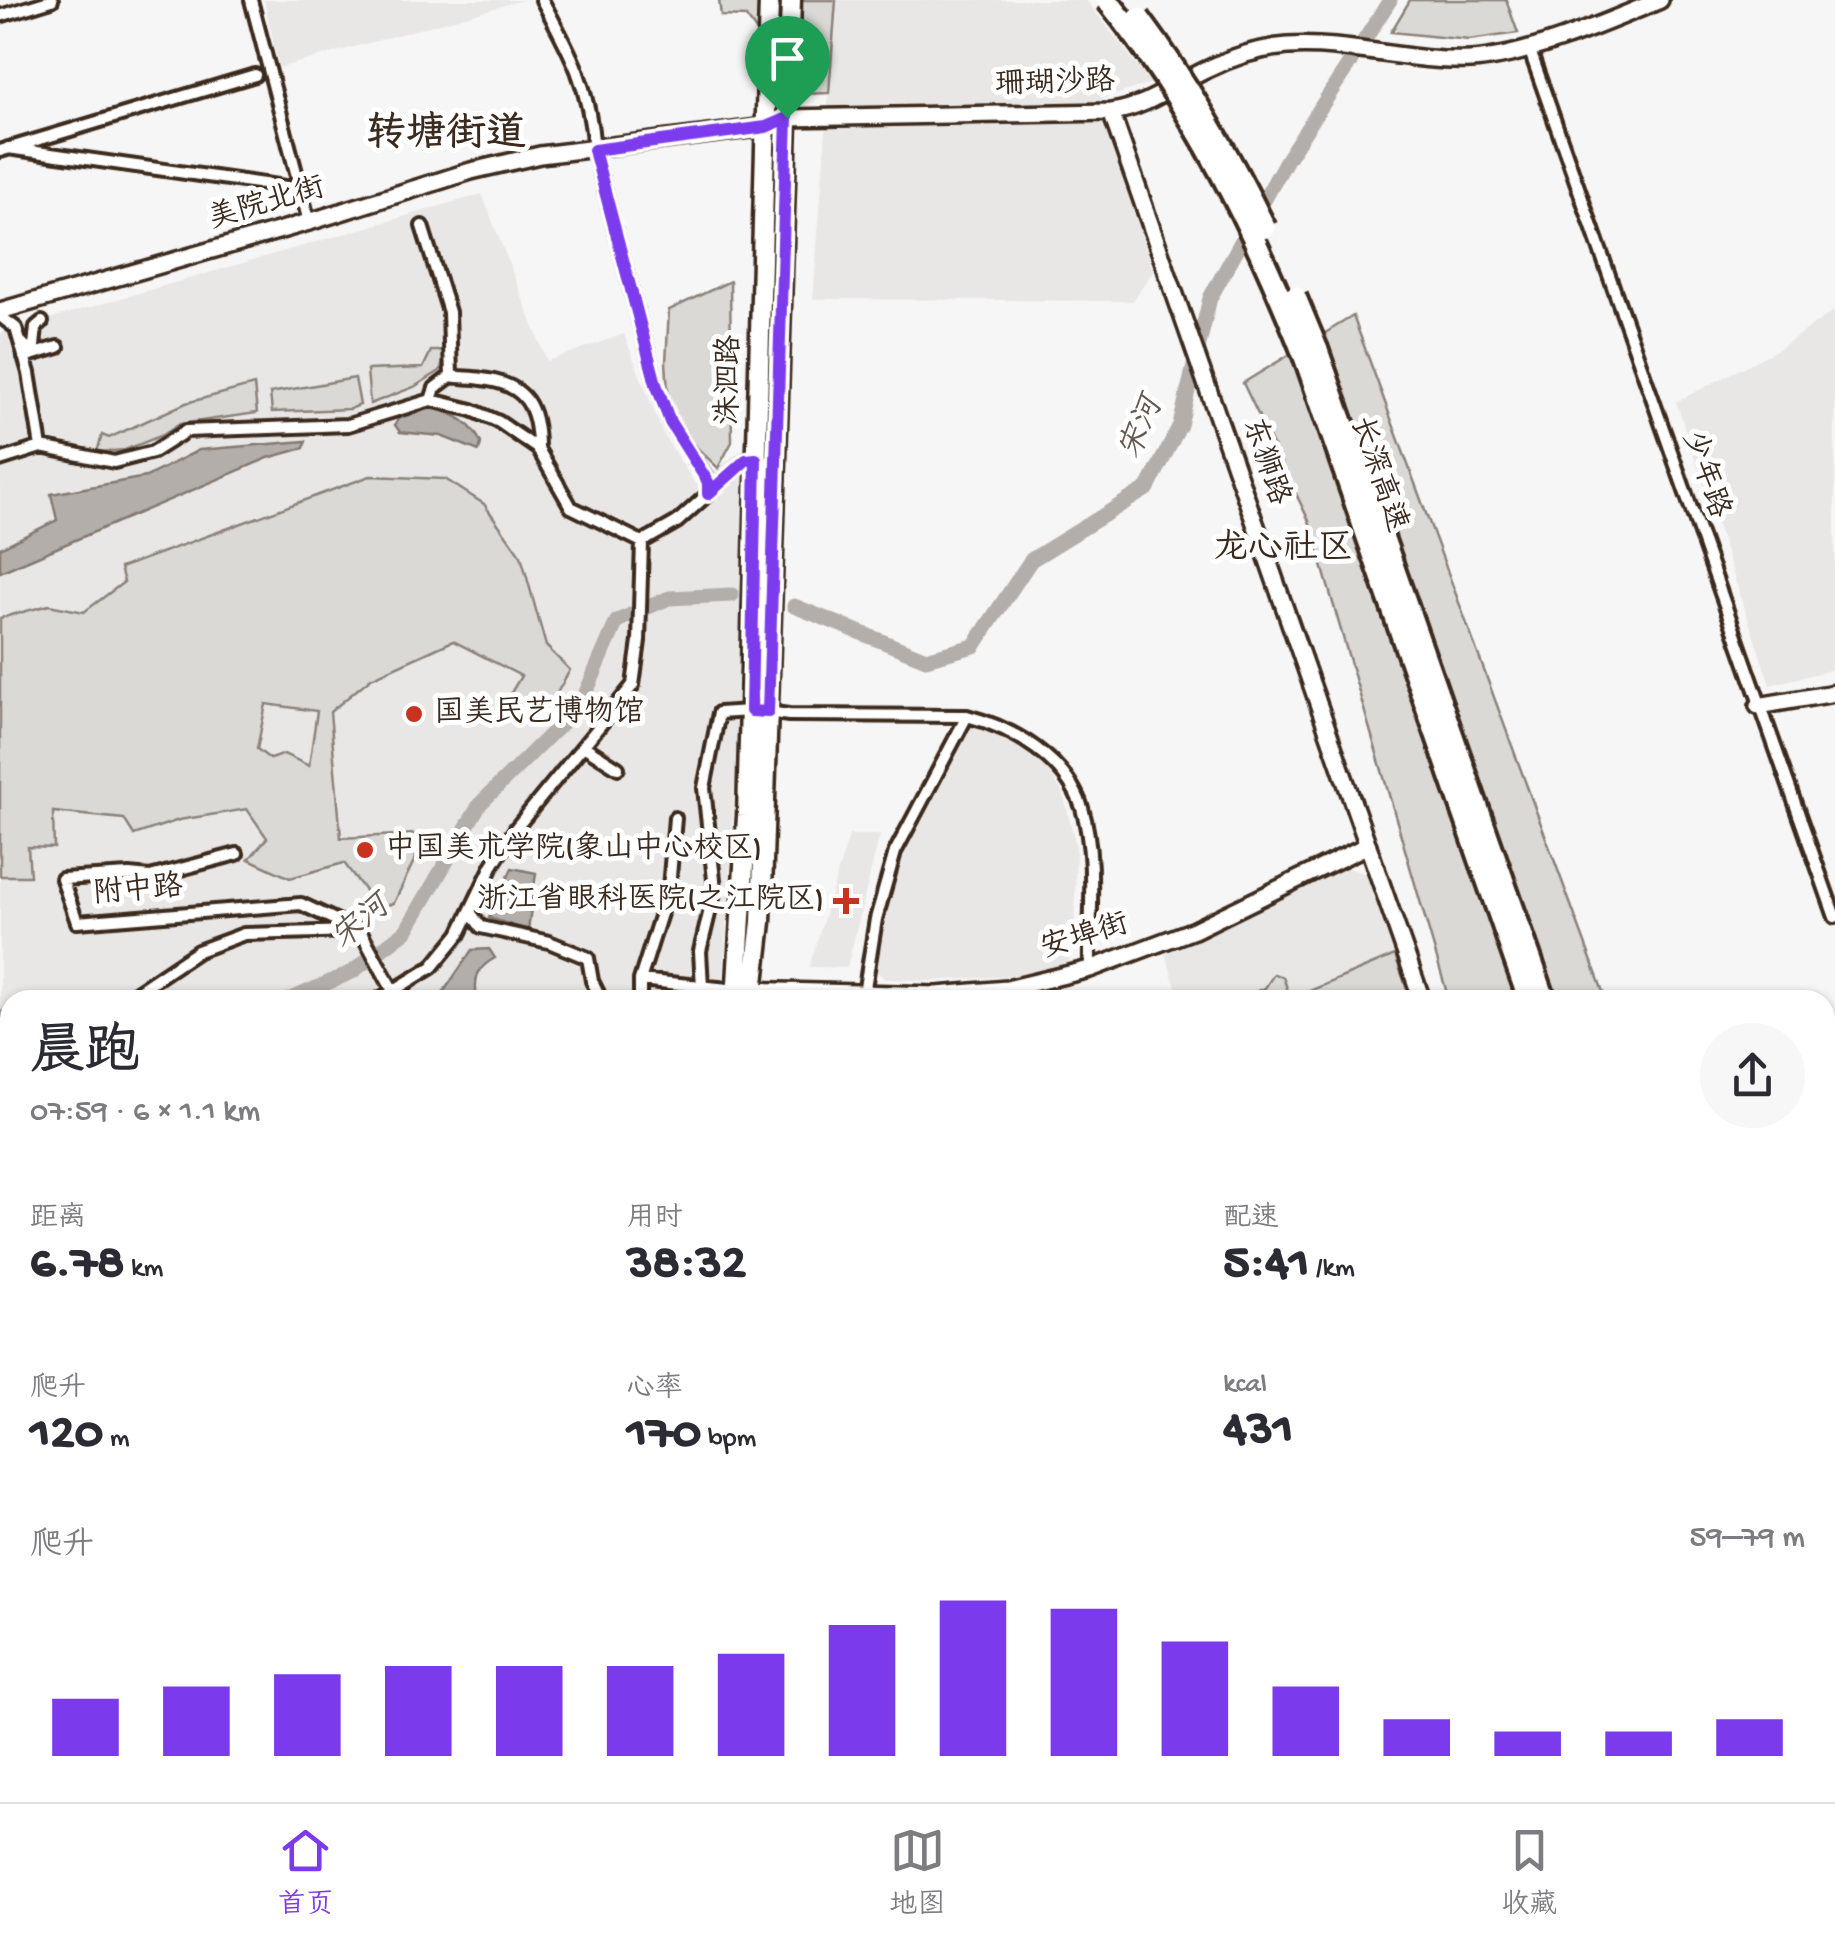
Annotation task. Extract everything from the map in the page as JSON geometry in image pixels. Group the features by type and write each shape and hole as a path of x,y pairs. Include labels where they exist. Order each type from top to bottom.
{"highway":[{"name":"长深高速","path":"1108,0 1184,108 1266,259 1311,354 1525,990"},
{"name":"长深高速","path":"1124,0 1191,91 1236,168 1311,354 1541,990"}],"main road":[{"name":"洙泗路","path":"760,712 756,459 769,0"},
{"name":"洙泗路","path":"745,990 791,0"}],"street":[{"path":"0,16 52,0"},
{"path":"251,0 309,222"},
{"path":"542,0 584,82 594,150 656,384 670,422 708,482 708,494"},
{"name":"珊瑚沙路","path":"787,118 1112,112 1134,109 1210,67 1247,54 1288,46 1470,60 1529,48 1660,0"},
{"name":"少年路","path":"1529,48 1835,917"},
{"path":"4,149 254,75"},
{"name":"东狮路","path":"1112,112 1419,990"},
{"name":"美院北街","path":"0,314 471,171 540,155 766,127 787,118"},
{"path":"4,149 300,189"},
{"path":"422,226 449,312 450,376"},
{"path":"0,314 16,328 41,447"},
{"path":"20,341 27,348 34,346 36,327 42,322"},
{"path":"24,357 58,347"},
{"path":"431,400 434,388 450,376 499,382 513,388 530,403 536,415 538,449 571,507 642,542"},
{"path":"0,460 41,447 114,462 153,452 186,431 348,424 431,400 488,416 538,449"},
{"path":"642,542 677,522 746,460 756,459"},
{"path":"403,990 432,967 459,934 492,866 516,828 633,685 639,641 642,542"},
{"path":"1758,706 1835,693"},
{"path":"702,987 700,951 714,889 704,788 719,713 966,716 994,723 1024,738 1050,761 1072,788 1082,809 1089,850 1090,969"},
{"path":"865,990 876,919 895,852 966,716"},
{"path":"585,747 618,768"},
{"path":"640,990 670,888 675,818"},
{"name":"安埠街","path":"998,990 1090,969 1194,930 1368,845"},
{"name":"附中路","path":"237,854 150,877 62,879 77,922 301,904 361,932"},
{"path":"470,912 481,927 550,942 588,958 596,990"},
{"path":"141,990 198,951 244,934 361,932 392,990"},
{"path":"640,980 720,990"}],"shaded area":[{"path":"264,0 523,0 279,68"},
{"path":"719,0 836,0 829,93 802,94 746,17 721,16"},
{"path":"836,0 1086,0 1151,83 1100,100 1153,271 1133,301 813,299"},
{"path":"1410,0 1506,0 1518,33 1469,40 1391,32"},
{"name":"中国美术学院(象山中心校区)","path":"482,194 547,361 624,334 663,434 695,484 749,445 723,990 0,990 0,333"},
{"path":"730,281 732,442 718,468 670,422 666,362 669,310"},
{"path":"1835,310 1835,669 1770,685 1676,402 1780,348"},
{"path":"1353,316 1602,990 1446,990 1309,521 1243,383"},
{"path":"431,351 447,351 440,371 414,387 370,404 367,370 423,368"},
{"path":"355,378 360,405 350,409 272,412 270,393"},
{"path":"254,385 257,413 180,424 125,450 97,452 102,435 109,438 186,403"},
{"path":"433,408 467,424 481,443 479,451 441,436 400,432 395,425 400,416"},
{"path":"306,441 304,448 268,458 0,572 0,548 57,520 51,494 146,477 199,450"},
{"path":"370,476 445,479 484,504 521,556 546,646 570,670 553,700 522,724 499,713 521,676 453,641 371,678 330,712 341,838 415,834 422,844 394,903 378,908 344,863 290,878 249,859 267,838 247,809 179,820 134,835 124,819 53,812 54,848 28,847 30,876 0,876 0,618 49,605 84,612 124,582 120,568","holes":["266,704 317,711 309,766 284,754 270,759 257,749"]},
{"path":"969,725 1003,735 1027,751 1048,770 1063,793 1076,846 1074,953 1056,969 1011,976 932,981 885,979 873,968 881,917 918,820"},
{"name":"浙江省眼科医院(之江院区)","path":"849,835 880,835 847,968 809,967"},
{"path":"512,868 536,873 528,930 489,918"},
{"path":"1348,868 1367,874 1395,955 1312,990 1288,990 1283,977 1258,990 1177,990 1165,954"},
{"path":"489,949 495,958 477,975 476,990 445,990 472,950"},
{"path":"1395,955 1407,990 1312,990"},
{"path":"1274,974 1283,977 1288,990 1260,990"}],"waterway":[{"name":"宋河","path":"1360,47 1390,0"},
{"name":"宋河","path":"794,606 926,659 974,646 1031,560 1148,488 1180,425 1210,298 1287,159 1351,61"},
{"name":"宋河","path":"312,990 352,972 406,931 480,804 581,704 617,621 669,598 732,595"}],"place":[{"name":"国美民艺博物馆","path":"414,714"},
{"name":"中国美术学院(象山中心校区)","path":"365,850"},
{"name":"浙江省眼科医院(之江院区)","path":"846,901"}],"district":[{"name":"转塘街道","path":"446,136"},
{"name":"龙心社区","path":"1283,550"}],"route":[{"path":"787,118 768,712 751,711 756,459 746,460 708,494 708,482 670,422 656,384 594,150 766,127 787,118"}]}
